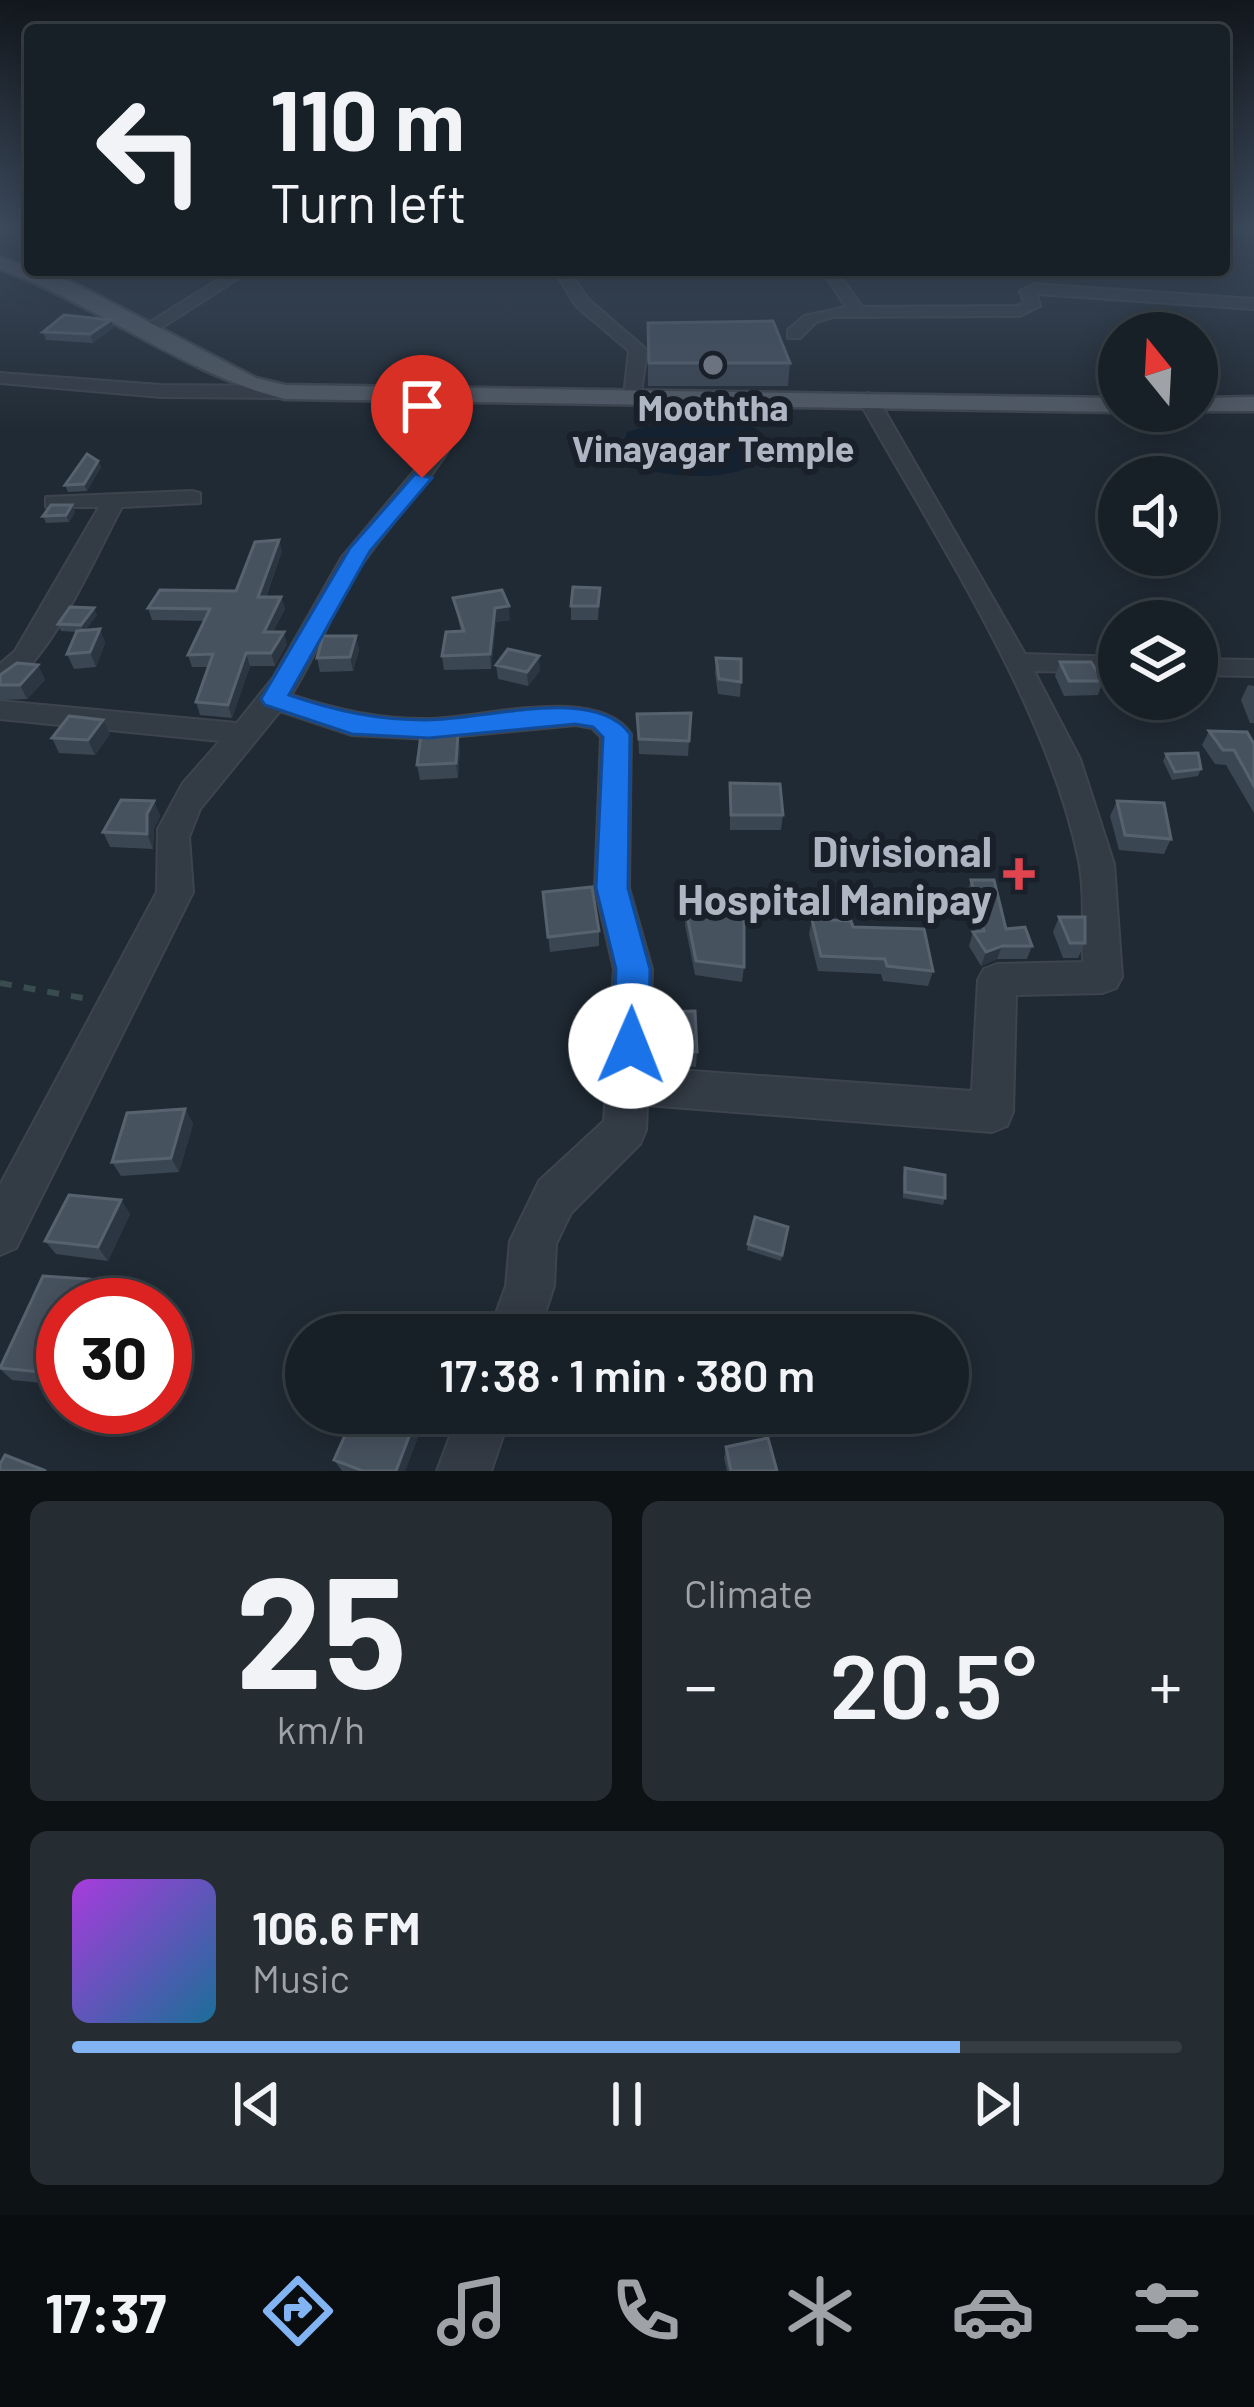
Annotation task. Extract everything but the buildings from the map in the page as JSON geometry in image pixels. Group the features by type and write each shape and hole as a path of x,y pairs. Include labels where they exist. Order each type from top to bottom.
{"main road":[{"path":"83,296 248,383 286,392 1098,404"},
{"path":"1218,405 1254,404"}],"street":[{"path":"147,329 202,296"},
{"path":"576,296 638,350 633,395"},
{"path":"846,296 857,312"},
{"path":"794,334 810,320 832,312 1020,311 1034,303 1027,296"},
{"path":"1147,296 1254,304"},
{"path":"0,378 161,391 286,392"},
{"path":"0,1232 175,892 178,868 170,854 175,828 211,767 274,699 361,548 448,446 466,394"},
{"path":"630,1085 992,1112 997,980 1103,977 1097,864 1065,759 868,399"},
{"path":"54,502 192,498"},
{"path":"0,678 26,656 115,501"},
{"path":"1016,662 1098,664"},
{"path":"1218,667 1254,668"},
{"path":"274,699 352,725 429,729 575,716 601,720 616,734 612,888 633,969 625,1130 555,1197 533,1240 530,1286 520,1314"},
{"path":"0,710 240,733"},
{"path":"464,1471 477,1434"}],"path":[{"path":"0,983 88,999"}],"water":[{"path":"705,418 751,425 769,440 770,456 738,471 685,475 632,468 622,450 627,432 664,421"}],"place":[{"name":"Mooththa Vinayagar Temple","path":"713,365"},
{"name":"Divisional Hospital Manipay","path":"1019,874"}],"route":[{"path":"422,478 361,548 274,699 352,725 429,729 575,716 601,720 616,734 612,888 633,969 631,1046"}]}
